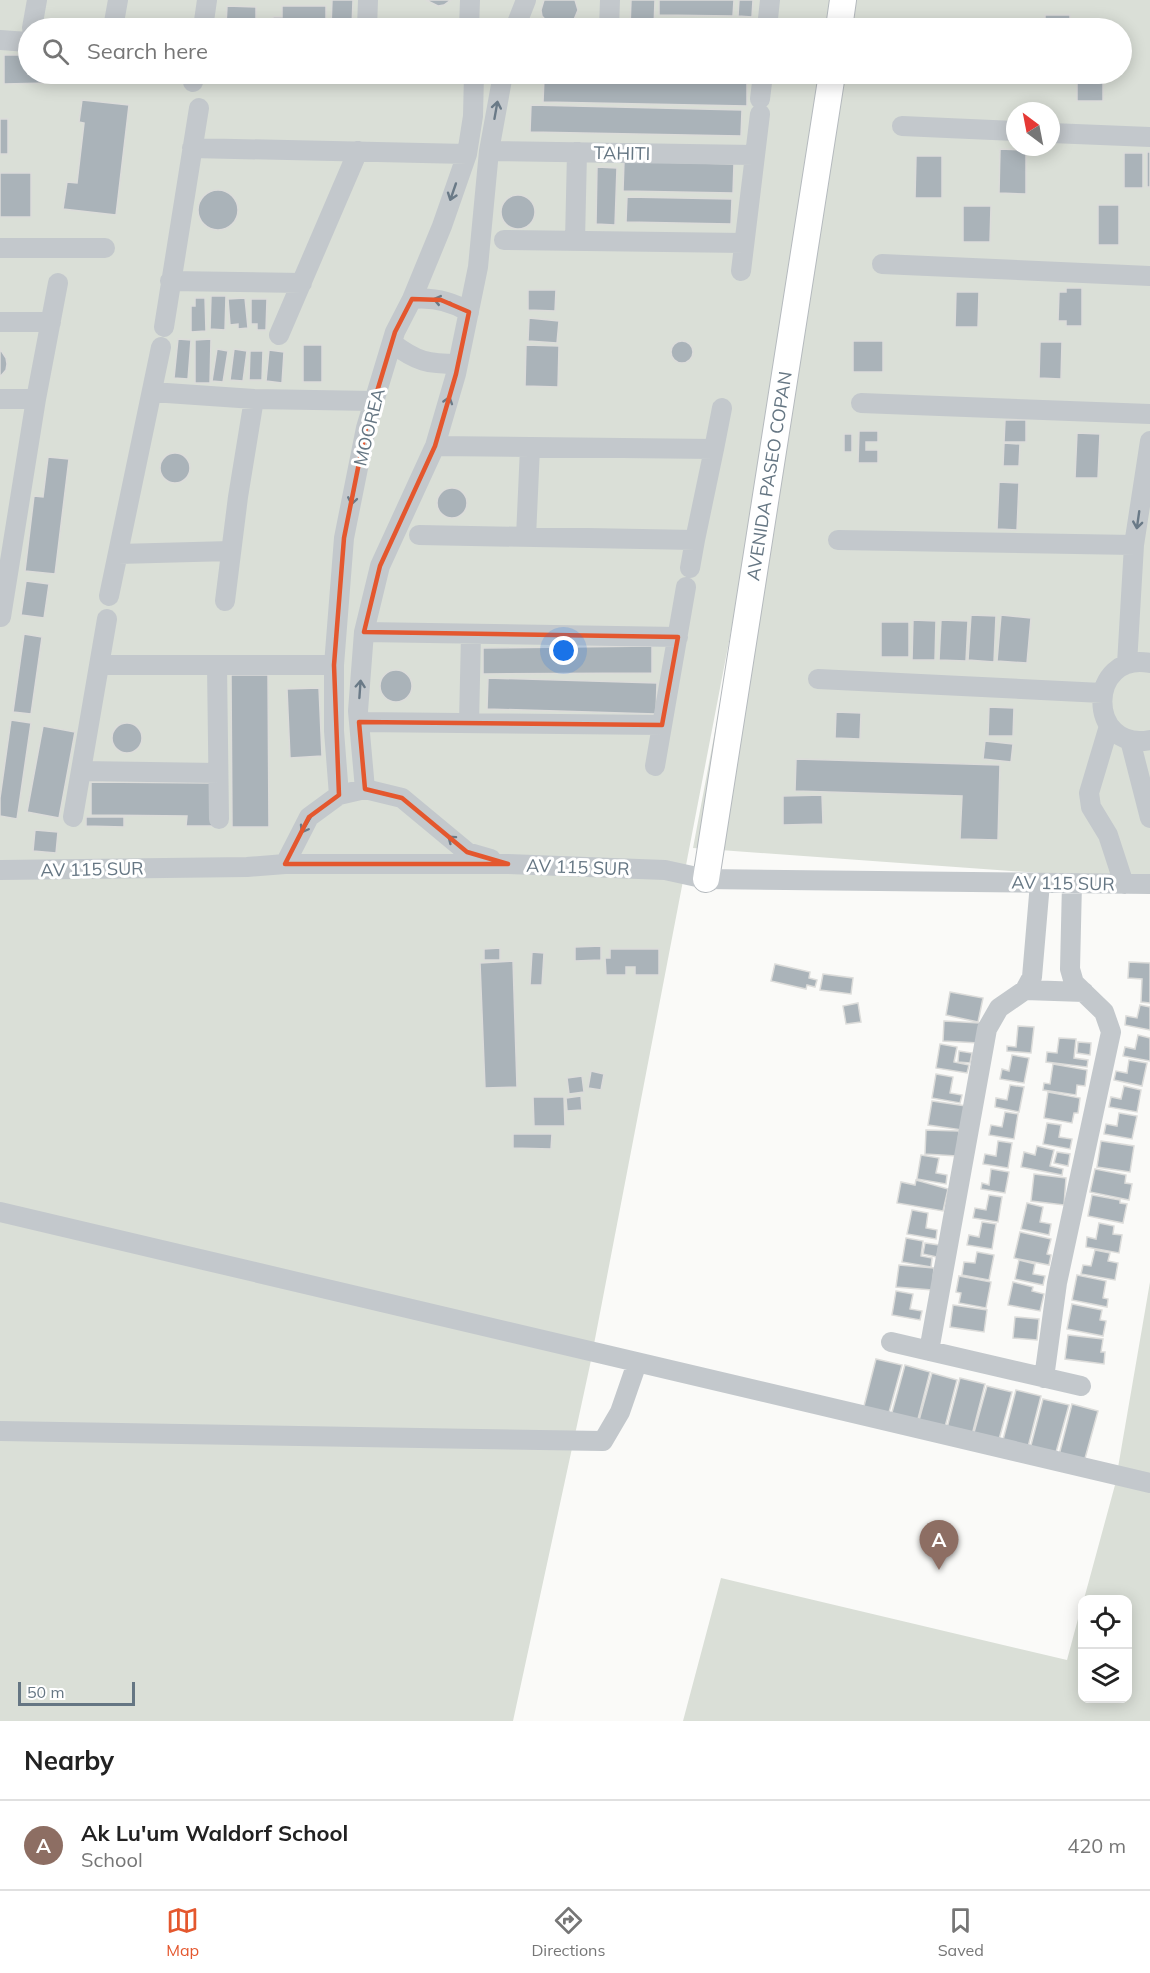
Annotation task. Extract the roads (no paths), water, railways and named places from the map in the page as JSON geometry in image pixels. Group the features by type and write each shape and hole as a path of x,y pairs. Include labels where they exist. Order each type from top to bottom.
{"main road":[{"path":"840,18 843,0"},
{"name":"AVENIDA PASEO COPAN","path":"706,879 830,84"}],"street":[{"path":"34,18 37,0"},
{"path":"115,18 118,0"},
{"path":"204,18 207,0"},
{"path":"367,18 368,0"},
{"path":"469,18 470,0"},
{"path":"519,18 526,0"},
{"path":"609,18 610,0"},
{"path":"768,18 770,0"},
{"path":"0,40 18,41"},
{"name":"MOOREA","path":"339,795 334,731 334,665 344,538 366,428 392,344 442,226 467,154 473,116 474,84"},
{"path":"365,789 358,711 364,632 380,566 435,446 459,364 478,267 489,151 501,84"},
{"path":"741,271 762,84"},
{"path":"164,327 199,108"},
{"path":"902,126 1006,131"},
{"path":"1060,133 1150,137"},
{"path":"192,148 467,154"},
{"path":"279,335 358,151"},
{"name":"TAHITI","path":"489,151 754,155"},
{"path":"575,241 577,152"},
{"path":"504,240 744,243"},
{"path":"0,248 105,248"},
{"path":"882,264 1150,276"},
{"path":"170,281 302,283"},
{"path":"1,617 9,505 36,399 58,284"},
{"path":"412,299 441,300 469,312"},
{"path":"0,322 51,322"},
{"path":"392,344 409,356 432,364 459,364"},
{"path":"109,596 161,348"},
{"path":"152,392 254,399 374,401"},
{"path":"0,399 36,399"},
{"path":"225,601 254,399"},
{"path":"861,403 1150,414"},
{"path":"655,766 695,540 723,408"},
{"path":"1127,664 1134,545 1150,441"},
{"path":"435,446 714,449"},
{"path":"526,537 530,448"},
{"path":"419,536 695,540"},
{"path":"838,540 1134,545"},
{"path":"118,554 231,551"},
{"path":"72,817 107,619"},
{"path":"364,632 678,637"},
{"path":"469,723 471,635"},
{"path":"1150,663 1127,664 1115,672 1106,683 1102,693 1102,711 1109,726 1117,734 1130,740 1142,742 1150,740"},
{"path":"217,664 219,819"},
{"path":"99,665 334,665"},
{"path":"818,680 1102,693"},
{"path":"334,731 469,723 662,725"},
{"path":"1109,726 1089,793 1091,807 1108,835 1124,884"},
{"path":"1130,740 1150,818"},
{"path":"81,771 218,773"},
{"path":"285,864 309,817 339,795 365,789 402,798 468,852 508,864"},
{"name":"AV 115 SUR","path":"2,870 247,867 285,864 508,864 665,870 706,879 1150,884"},
{"path":"929,1351 987,1029 999,1008 1025,990 1032,977 1040,883"},
{"path":"1044,1378 1057,1283 1112,1032 1104,1012 1074,983 1070,969 1072,883"},
{"path":"1025,990 1084,993"},
{"path":"0,1212 1150,1483"},
{"path":"891,1342 1082,1386"},
{"path":"0,1431 603,1441 620,1412 637,1363"}],"place":[{"name":"Ak Lu'um Waldorf School","path":"939,1570"}]}
